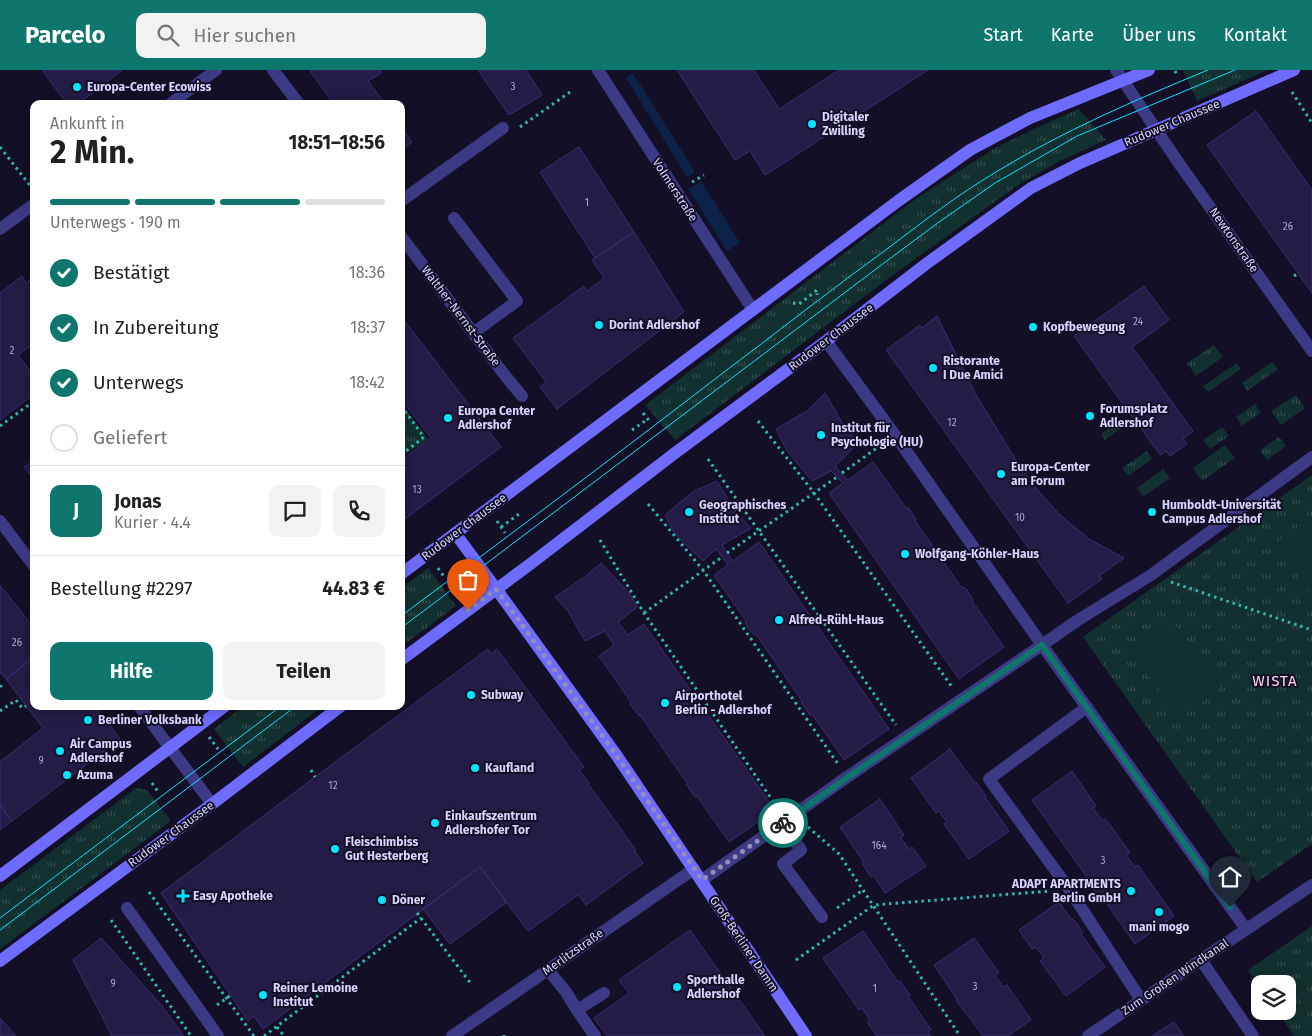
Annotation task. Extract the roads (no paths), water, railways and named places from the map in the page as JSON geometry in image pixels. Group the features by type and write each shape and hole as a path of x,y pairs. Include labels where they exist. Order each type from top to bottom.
{"main road":[{"name":"Rudower Chaussee","path":"405,571 898,201 970,150 1030,118 1120,75 1149,70"},
{"name":"Rudower Chaussee","path":"405,657 926,264 1031,188 1080,163 1294,70"},
{"name":"Groß-Berliner Damm","path":"455,534 617,756 806,1036"},
{"path":"0,876 220,710"},
{"name":"Rudower Chaussee","path":"0,961 336,710"}],"street":[{"path":"175,100 216,70"},
{"path":"273,70 296,100"},
{"name":"Volmerstraße","path":"598,70 752,310"},
{"name":"Newtonstraße","path":"1120,75 1312,351"},
{"path":"405,197 503,128"},
{"path":"0,229 30,207"},
{"path":"454,218 516,301 473,333"},
{"name":"Walther-Nernst-Straße","path":"405,241 522,396"},
{"path":"826,341 895,435 1042,645 1246,929"},
{"path":"702,880 848,777 1078,620 1151,575 1312,457"},
{"path":"0,521 30,561"},
{"path":"1087,707 989,779 1069,890 1141,1000"},
{"path":"142,710 212,804"},
{"path":"788,819 801,850 783,864 822,917"},
{"name":"Merlitzstraße","path":"452,1036 694,869"},
{"name":"Zum Großen Windkanal","path":"1088,1036 1312,885"},
{"path":"127,908 218,1036"},
{"path":"1201,960 1253,1036"},
{"path":"548,970 566,992 595,1036"},
{"path":"577,1010 604,993"}],"water":[{"path":"633,73 695,172 687,177 626,78"},
{"path":"701,181 740,243 727,251 688,189"}],"tram line":[{"path":"405,613 929,217 969,189 1021,157 1073,130 1208,70"},
{"path":"405,625 876,269 995,183 1077,136 1235,70"},
{"path":"0,918 276,710"},
{"path":"0,930 291,710"}],"place":[{"name":"Europa-Center Ecowiss","path":"77,87"},
{"name":"Digitaler Zwilling","path":"812,124"},
{"name":"Dorint Adlershof","path":"599,325"},
{"name":"Kopfbewegung","path":"1033,327"},
{"name":"Ristorante I Due Amici","path":"933,368"},
{"name":"Forumsplatz Adlershof","path":"1090,416"},
{"name":"Europa Center Adlershof","path":"448,418"},
{"name":"Institut für Psychologie (HU)","path":"821,435"},
{"name":"Europa-Center am Forum","path":"1001,474"},
{"name":"Geographisches Institut","path":"689,512"},
{"name":"Humboldt-Universität Campus Adlershof","path":"1152,512"},
{"name":"Wolfgang-Köhler-Haus","path":"905,554"},
{"name":"Alfred-Rühl-Haus","path":"779,620"},
{"name":"Subway","path":"471,695"},
{"name":"Airporthotel Berlin - Adlershof","path":"665,703"},
{"name":"Berliner Volksbank","path":"88,720"},
{"name":"Air Campus Adlershof","path":"60,751"},
{"name":"Kaufland","path":"475,768"},
{"name":"Azuma","path":"67,775"},
{"name":"Einkaufszentrum Adlershofer Tor","path":"435,823"},
{"name":"Fleischimbiss Gut Hesterberg","path":"335,849"},
{"name":"ADAPT APARTMENTS Berlin GmbH","path":"1131,891"},
{"name":"Easy Apotheke","path":"183,896"},
{"name":"Döner","path":"382,900"},
{"name":"mani mogo","path":"1159,912"},
{"name":"Sporthalle Adlershof","path":"677,987"},
{"name":"Reiner Lemoine Institut","path":"263,995"}],"district":[{"name":"WISTA","path":"1275,681"}]}
